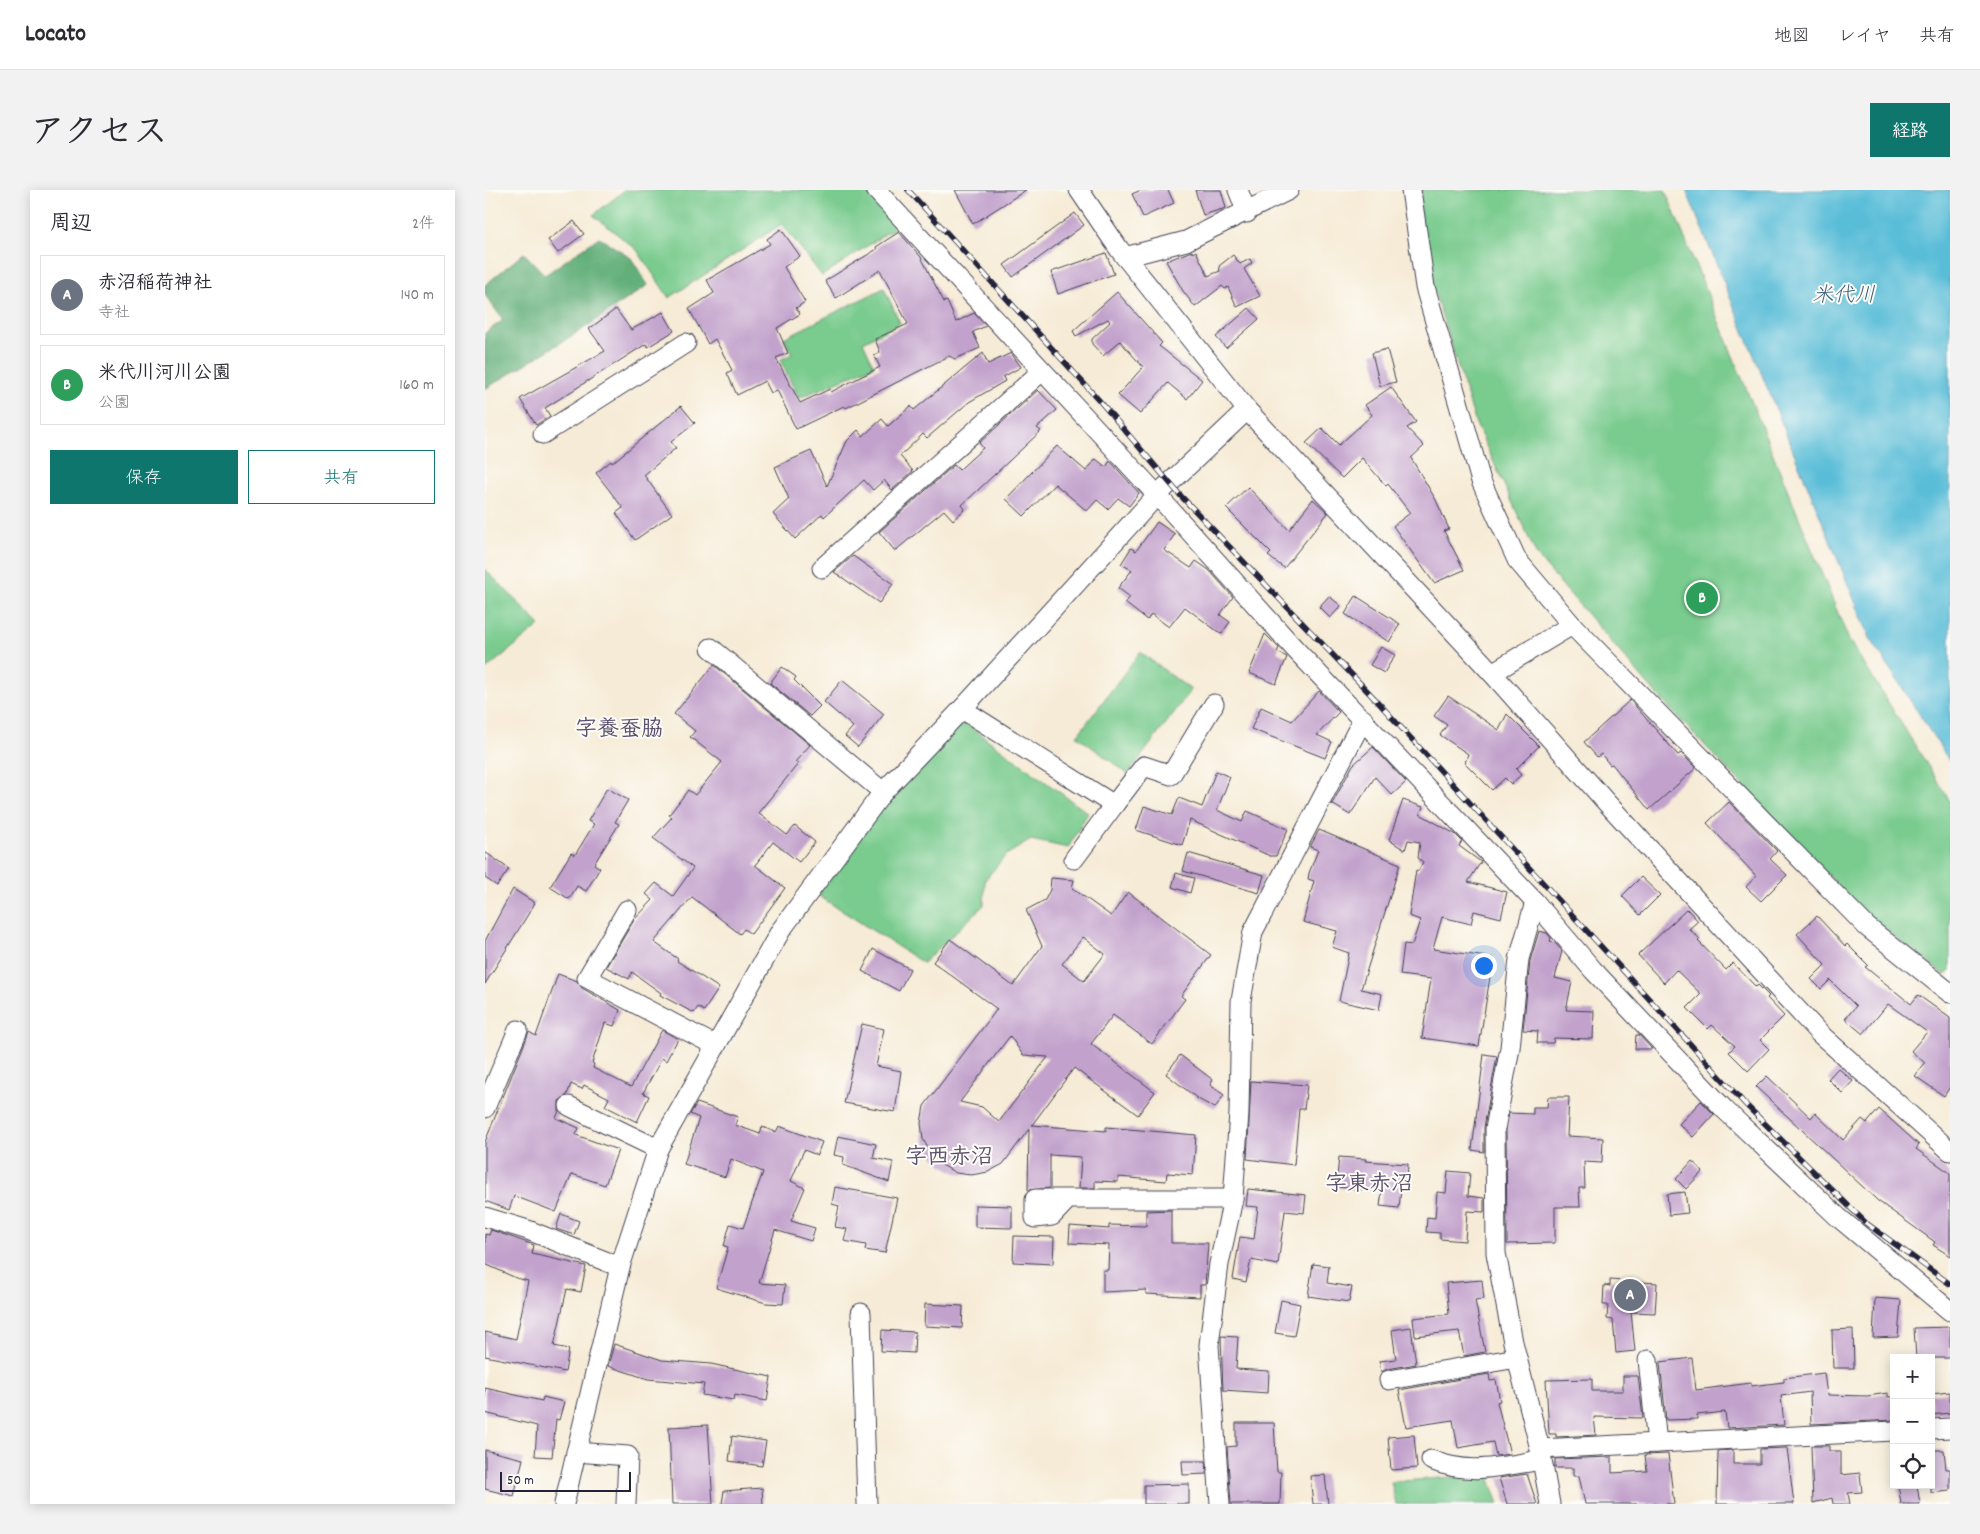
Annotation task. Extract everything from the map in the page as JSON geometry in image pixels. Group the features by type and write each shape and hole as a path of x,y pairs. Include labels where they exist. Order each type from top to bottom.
{"street":[{"path":"876,190 1157,495 1294,648 1535,902 1605,983 1746,1132 1838,1217 1950,1311"},
{"path":"1079,190 1125,257 1247,410 1492,673 1605,802 1813,1026 1950,1151"},
{"path":"1238,190 1247,213"},
{"path":"1125,257 1186,241 1247,213 1289,190"},
{"path":"1411,190 1425,287 1481,481 1517,560 1572,625 1867,927 1950,993"},
{"path":"543,434 686,343"},
{"path":"821,568 1042,371"},
{"path":"564,1504 620,1267 659,1149 781,930 883,792 1157,495 1247,410"},
{"path":"1492,673 1572,625"},
{"path":"711,648 883,792"},
{"path":"1074,859 1144,766 1171,775 1214,704"},
{"path":"961,709 1115,806"},
{"path":"1220,1504 1209,1345 1219,1264 1233,1199 1239,1113 1241,1001 1253,932 1363,719"},
{"path":"1535,902 1519,959 1510,1048 1495,1129 1496,1253 1517,1358 1541,1454 1550,1504"},
{"path":"627,910 587,978 716,1046"},
{"path":"485,1108 518,1030"},
{"path":"569,1106 659,1149"},
{"path":"1068,1199 1233,1199"},
{"path":"485,1217 528,1230 620,1267"},
{"path":"861,1313 867,1504"},
{"path":"1389,1380 1517,1358"},
{"path":"1648,1360 1657,1443"},
{"path":"1935,1429 1950,1428"},
{"path":"1431,1460 1445,1466 1473,1470 1541,1454 1657,1443 1890,1431"},
{"path":"576,1452 628,1456 626,1504"}],"green space":[{"path":"625,190 866,190 899,225 822,276 782,224 669,298 637,250 593,215"},
{"path":"1416,190 1665,190 1849,640 1950,801 1950,971 1945,975 1864,913 1657,695 1537,556 1476,424 1431,281"},
{"path":"599,237 631,258 648,285 583,329 485,389 485,333 503,320 485,295 485,285 524,253 545,275"},
{"path":"884,288 900,323 863,342 874,366 799,398 780,360 792,354 784,338"},
{"path":"485,569 540,625 485,670"},
{"path":"1140,652 1191,690 1128,774 1077,736"},
{"path":"961,720 1088,813 1068,848 1031,840 1006,855 985,880 984,905 923,963 816,894 887,794"},
{"path":"1488,1474 1499,1504 1396,1504 1391,1482"}],"water":[{"name":"米代川","path":"1686,190 1950,190 1950,762 1870,638"}],"building":[{"path":"955,190 1026,190 973,224"},
{"path":"1141,190 1168,190 1174,203 1143,217 1132,194"},
{"path":"1195,190 1221,190 1226,208 1203,215"},
{"path":"1075,213 1084,225 1013,277 1004,265"},
{"path":"574,221 584,234 558,253 548,240"},
{"path":"781,229 800,256 784,267 805,302 796,308 800,314 777,328 788,353 776,358 800,403 830,389 831,392 880,367 874,355 880,352 875,339 908,324 880,270 836,298 825,281 877,249 876,247 899,232 921,257 944,302 947,301 956,322 974,313 986,326 973,332 980,348 955,359 949,356 846,408 844,406 796,429 777,390 771,393 765,381 737,395 727,373 732,370 715,339 708,344 689,309 714,293 707,280 770,244 767,239"},
{"path":"1192,251 1193,253 1196,251 1208,276 1220,271 1219,266 1233,255 1240,264 1250,259 1252,263 1244,269 1260,296 1237,307 1228,287 1225,289 1222,286 1195,307 1183,291 1166,261"},
{"path":"1106,253 1114,274 1058,294 1051,272"},
{"path":"1117,292 1162,343 1159,346 1202,380 1187,399 1168,383 1140,414 1118,395 1143,367 1120,341 1103,356 1092,344 1092,339 1110,322 1108,319 1076,336 1073,331"},
{"path":"1249,308 1259,319 1226,348 1216,337"},
{"path":"616,309 631,330 663,312 674,331 648,347 646,344 545,408 550,416 536,425 520,399 605,351 589,329"},
{"path":"1387,349 1396,382 1380,386 1372,353"},
{"path":"983,353 988,364 1011,353 1021,367 1003,377 1005,381 969,402 927,438 923,434 900,456 913,471 892,490 884,480 873,490 864,480 824,517 822,514 795,539 773,514 789,499 775,467 811,451 827,486 847,441 858,430 863,436 882,419 888,426 911,406 914,410"},
{"path":"1391,387 1416,422 1407,428 1424,446 1411,458 1436,500 1449,529 1444,531 1464,570 1434,583 1393,526 1410,513 1388,484 1386,486 1362,458 1342,478 1306,443 1322,428 1339,445 1372,415 1365,405"},
{"path":"1038,390 1057,410 1037,428 1041,431 962,505 965,509 953,520 944,510 895,551 879,532 954,465 959,470 983,448 979,443"},
{"path":"681,406 695,423 671,442 676,448 644,475 672,514 635,540 616,513 623,508 596,473 611,461 612,463"},
{"path":"1057,446 1086,471 1096,459 1106,467 1110,461 1139,493 1129,506 1118,498 1108,509 1097,500 1087,511 1055,484 1024,516 1006,499"},
{"path":"1248,487 1289,530 1313,499 1328,513 1284,568 1268,556 1271,553 1226,508"},
{"path":"1157,522 1175,534 1164,550 1191,568 1196,561 1209,570 1233,597 1220,615 1230,622 1221,634 1185,607 1169,627 1151,614 1147,620 1125,603 1130,597 1118,588 1132,570 1121,564 1131,548 1136,551"},
{"path":"853,556 893,584 879,603 834,572"},
{"path":"1329,596 1341,606 1330,618 1319,607"},
{"path":"1356,596 1400,624 1389,642 1345,614"},
{"path":"1265,634 1279,648 1277,652 1287,657 1276,684 1249,673"},
{"path":"1381,647 1395,655 1384,673 1370,665"},
{"path":"714,665 810,745 795,762 798,764 758,813 787,835 795,826 815,842 799,862 773,842 755,865 785,888 751,934 744,929 740,934 692,897 654,942 678,959 677,961 719,988 704,1011 698,1007 694,1013 660,995 661,993 632,972 629,979 606,967 634,920 653,900 646,894 656,883 673,896 693,868 653,838 672,817 669,815 688,790 695,795 722,762 690,737 695,731 674,714"},
{"path":"782,667 796,677 794,680 820,706 810,716 770,683"},
{"path":"842,680 884,714 858,747 845,736 853,727 824,702"},
{"path":"1319,691 1339,712 1317,735 1332,742 1325,758 1251,729 1261,707 1292,721"},
{"path":"1448,696 1499,730 1507,714 1539,746 1516,769 1521,775 1511,784 1505,778 1492,790 1465,763 1468,754 1440,735 1447,725 1434,716"},
{"path":"1630,700 1678,755 1681,753 1696,768 1649,810 1612,764 1610,765 1601,754 1597,757 1584,742"},
{"path":"1373,747 1406,782 1392,795 1375,777 1350,815 1332,804 1353,765"},
{"path":"1216,771 1230,777 1217,810 1242,822 1247,811 1288,829 1276,856 1270,856 1190,820 1182,845 1136,830 1144,806 1172,815 1179,798 1202,807"},
{"path":"607,788 628,800 615,822 619,824 594,864 600,868 586,891 577,886 569,899 550,887 571,853 575,855 594,824 588,821"},
{"path":"1403,800 1423,807 1420,814 1455,834 1462,841 1459,846 1481,862 1468,882 1507,892 1501,918 1474,911 1471,924 1442,917 1433,949 1493,958 1479,1046 1422,1038 1431,979 1400,975 1404,944 1412,945 1420,920 1409,916 1416,870 1418,871 1423,862 1418,858 1420,842 1408,840 1405,850 1389,840"},
{"path":"1729,802 1777,851 1770,859 1787,875 1761,901 1746,887 1756,876 1707,823"},
{"path":"1319,830 1400,864 1361,989 1382,994 1379,1010 1339,1001 1349,953 1332,947 1337,931 1303,922 1314,881 1308,879 1309,873 1318,850 1310,847"},
{"path":"485,852 509,869 497,886 485,878"},
{"path":"1188,853 1264,875 1259,893 1183,871"},
{"path":"1176,873 1194,878 1190,893 1172,887"},
{"path":"1641,877 1660,895 1640,915 1622,896"},
{"path":"1051,878 1074,880 1072,888 1111,916 1128,892 1211,955 1181,996 1185,999 1152,1044 1113,1015 1091,1044 1155,1092 1138,1115 1074,1068 1032,1125 1106,1131 1106,1127 1196,1135 1193,1175 1167,1173 1166,1181 1118,1177 1118,1182 1095,1181 1095,1188 1079,1188 1081,1157 1050,1155 1050,1188 1028,1190 1029,1129 1003,1164 988,1172 971,1175 956,1173 942,1165 930,1152 923,1139 921,1123 924,1106 997,1009 933,962 950,939 1013,986 1042,946 1026,910 1045,900 1050,890","holes":["1083,937 1105,954 1084,981 1062,964","1010,1036 1023,1055 1048,1057 999,1122 982,1107 960,1102"]},
{"path":"513,889 535,903 485,984 485,941"},
{"path":"1687,909 1698,921 1689,929 1700,939 1698,941 1726,970 1733,963 1756,987 1758,985 1769,996 1767,998 1784,1016 1760,1040 1769,1049 1748,1071 1729,1052 1735,1046 1712,1025 1708,1029 1687,1008 1701,994 1676,970 1664,983 1638,955"},
{"path":"1817,916 1845,946 1847,944 1868,965 1865,967 1911,1004 1918,995 1950,1018 1950,1087 1944,1096 1915,1076 1925,1063 1911,1051 1927,1032 1888,1004 1863,1034 1845,1019 1856,1006 1830,980 1821,989 1811,979 1825,965 1797,934"},
{"path":"1539,931 1547,933 1551,938 1550,941 1555,943 1562,951 1555,978 1572,982 1566,1010 1594,1011 1593,1039 1554,1038 1553,1043 1537,1043 1538,1031 1523,1030 1530,961"},
{"path":"873,949 910,969 899,991 862,971"},
{"path":"558,974 577,981 582,988 620,1010 614,1026 605,1023 592,1063 594,1064 593,1068 631,1087 662,1030 678,1039 666,1061 662,1058 643,1093 649,1096 637,1122 605,1106 609,1098 584,1085 582,1089 571,1084 567,1095 559,1101 559,1111 556,1118 579,1128 576,1135 618,1150 605,1185 572,1174 556,1212 514,1196 509,1210 485,1201 485,1142 529,1032 536,1036"},
{"path":"862,1024 884,1029 876,1066 901,1071 895,1112 844,1103"},
{"path":"1636,1035 1639,1035 1652,1049 1635,1049"},
{"path":"1484,1054 1497,1056 1484,1127 1484,1152 1472,1150"},
{"path":"1180,1055 1213,1080 1210,1085 1224,1095 1215,1108 1198,1099 1166,1074"},
{"path":"1838,1068 1853,1081 1842,1093 1828,1079"},
{"path":"1767,1076 1811,1118 1815,1113 1843,1140 1862,1119 1867,1123 1879,1109 1919,1145 1916,1149 1950,1173 1950,1256 1933,1245 1935,1242 1878,1201 1756,1087"},
{"path":"1251,1081 1307,1085 1304,1109 1299,1109 1294,1165 1247,1159"},
{"path":"1548,1097 1569,1097 1567,1136 1603,1138 1602,1163 1584,1162 1585,1188 1579,1188 1580,1207 1555,1207 1555,1243 1507,1244 1506,1130 1509,1113 1533,1114 1533,1107 1547,1107"},
{"path":"1701,1101 1714,1114 1693,1137 1679,1124"},
{"path":"697,1103 738,1117 735,1125 760,1134 762,1127 776,1132 779,1126 822,1142 817,1155 804,1150 791,1181 805,1188 791,1221 815,1228 811,1241 775,1230 759,1283 785,1285 783,1304 766,1303 716,1288 728,1247 724,1246 730,1224 743,1228 763,1172 731,1159 725,1177 684,1164 699,1118 690,1114"},
{"path":"838,1136 876,1144 873,1158 893,1162 889,1182 843,1165 844,1157 834,1155"},
{"path":"1339,1157 1408,1164 1407,1180 1402,1180 1399,1208 1380,1206 1382,1191 1336,1187"},
{"path":"1692,1161 1703,1171 1686,1189 1676,1179"},
{"path":"1448,1171 1470,1173 1468,1196 1484,1198 1484,1212 1467,1211 1465,1241 1440,1239 1440,1233 1426,1232 1427,1217 1435,1218 1437,1192 1446,1193"},
{"path":"835,1187 897,1198 885,1253 865,1250 866,1245 844,1241 847,1229 835,1227 839,1206 832,1204"},
{"path":"1248,1189 1306,1195 1304,1213 1285,1211 1278,1265 1251,1260 1246,1282 1233,1279 1240,1237 1254,1239 1258,1207 1246,1206"},
{"path":"1685,1192 1688,1213 1669,1215 1667,1194"},
{"path":"975,1205 1012,1206 1012,1228 975,1227"},
{"path":"1171,1210 1171,1243 1208,1243 1205,1285 1200,1285 1200,1297 1146,1294 1146,1290 1103,1292 1103,1270 1108,1270 1109,1245 1069,1243 1070,1226 1109,1229 1109,1225 1146,1226 1146,1211"},
{"path":"561,1214 579,1221 574,1235 556,1229"},
{"path":"491,1230 534,1245 532,1254 586,1266 581,1292 567,1289 554,1346 569,1349 565,1372 485,1356 485,1332 516,1339 528,1281 516,1278 485,1264 485,1234 489,1235"},
{"path":"1014,1236 1054,1237 1053,1264 1013,1262"},
{"path":"1313,1264 1329,1266 1327,1283 1352,1287 1349,1302 1308,1296"},
{"path":"1482,1280 1484,1299 1475,1300 1485,1352 1464,1356 1459,1331 1415,1336 1413,1318 1449,1314 1446,1283"},
{"path":"1610,1280 1657,1283 1655,1313 1631,1312 1635,1351 1616,1353 1613,1320 1607,1319 1608,1305 1603,1305 1604,1285 1610,1286"},
{"path":"1875,1298 1901,1300 1898,1337 1873,1338"},
{"path":"1281,1300 1300,1304 1294,1336 1275,1333"},
{"path":"925,1304 963,1306 962,1328 924,1326"},
{"path":"1411,1327 1416,1364 1387,1369 1381,1372 1379,1361 1396,1359 1392,1330"},
{"path":"1950,1327 1950,1358 1935,1358 1935,1354 1916,1354 1914,1328"},
{"path":"1853,1329 1854,1368 1833,1368 1832,1330"},
{"path":"882,1330 915,1332 914,1353 881,1351"},
{"path":"1221,1336 1238,1337 1236,1369 1269,1371 1268,1393 1223,1390"},
{"path":"614,1344 662,1360 711,1364 771,1377 767,1401 735,1395 734,1400 702,1395 704,1384 648,1379 608,1366"},
{"path":"1692,1358 1696,1390 1751,1383 1751,1386 1784,1382 1784,1378 1824,1373 1827,1395 1867,1396 1888,1393 1888,1397 1890,1397 1890,1420 1811,1424 1810,1392 1781,1396 1784,1425 1727,1428 1725,1412 1697,1415 1697,1419 1666,1420 1660,1362"},
{"path":"1489,1374 1490,1381 1496,1380 1500,1401 1497,1402 1510,1454 1496,1456 1493,1442 1458,1448 1453,1420 1406,1427 1399,1390"},
{"path":"1623,1376 1638,1376 1643,1418 1594,1417 1596,1435 1556,1437 1556,1434 1549,1434 1546,1380 1592,1379 1592,1391 1623,1391"},
{"path":"485,1388 542,1401 543,1397 564,1402 559,1420 556,1419 552,1457 535,1456 537,1426 485,1413"},
{"path":"1950,1392 1950,1413 1935,1415 1935,1394"},
{"path":"1236,1423 1274,1423 1277,1472 1281,1472 1280,1504 1231,1504 1227,1447 1236,1446"},
{"path":"708,1425 713,1504 672,1504 669,1427"},
{"path":"1414,1435 1417,1468 1391,1470 1388,1437"},
{"path":"732,1436 766,1441 762,1466 729,1461"},
{"path":"1811,1446 1829,1446 1829,1451 1841,1451 1841,1475 1860,1473 1862,1492 1848,1493 1850,1504 1833,1504 1832,1498 1813,1503"},
{"path":"1787,1448 1794,1504 1717,1504 1718,1451 1733,1450 1733,1464 1760,1464 1760,1449"},
{"path":"485,1450 523,1459 514,1496 485,1489"},
{"path":"1935,1450 1944,1450 1946,1469 1950,1469 1950,1491 1931,1493 1931,1489 1935,1489"},
{"path":"1668,1454 1674,1504 1585,1504 1579,1476 1573,1476 1573,1468 1555,1468 1555,1459 1612,1457 1612,1473 1647,1471 1645,1455"},
{"path":"1182,1461 1206,1461 1207,1474 1183,1475"},
{"path":"1527,1474 1537,1504 1507,1504 1499,1478"},
{"path":"1325,1475 1328,1504 1313,1504 1310,1476"},
{"path":"1189,1484 1189,1504 1144,1504 1144,1485"},
{"path":"762,1488 763,1504 722,1504 724,1491"},
{"path":"1899,1489 1918,1489 1920,1504 1901,1504"}],"railway":[{"path":"908,190 1098,399 1180,495 1376,700 1745,1104 1866,1223 1950,1284"}],"place":[{"name":"米代川河川公園","path":"1702,598"},
{"name":"赤沼稲荷神社","path":"1630,1295"}],"district":[{"name":"字養蚕脇","path":"619,730"},
{"name":"字西赤沼","path":"949,1158"},
{"name":"字東赤沼","path":"1369,1185"}]}
